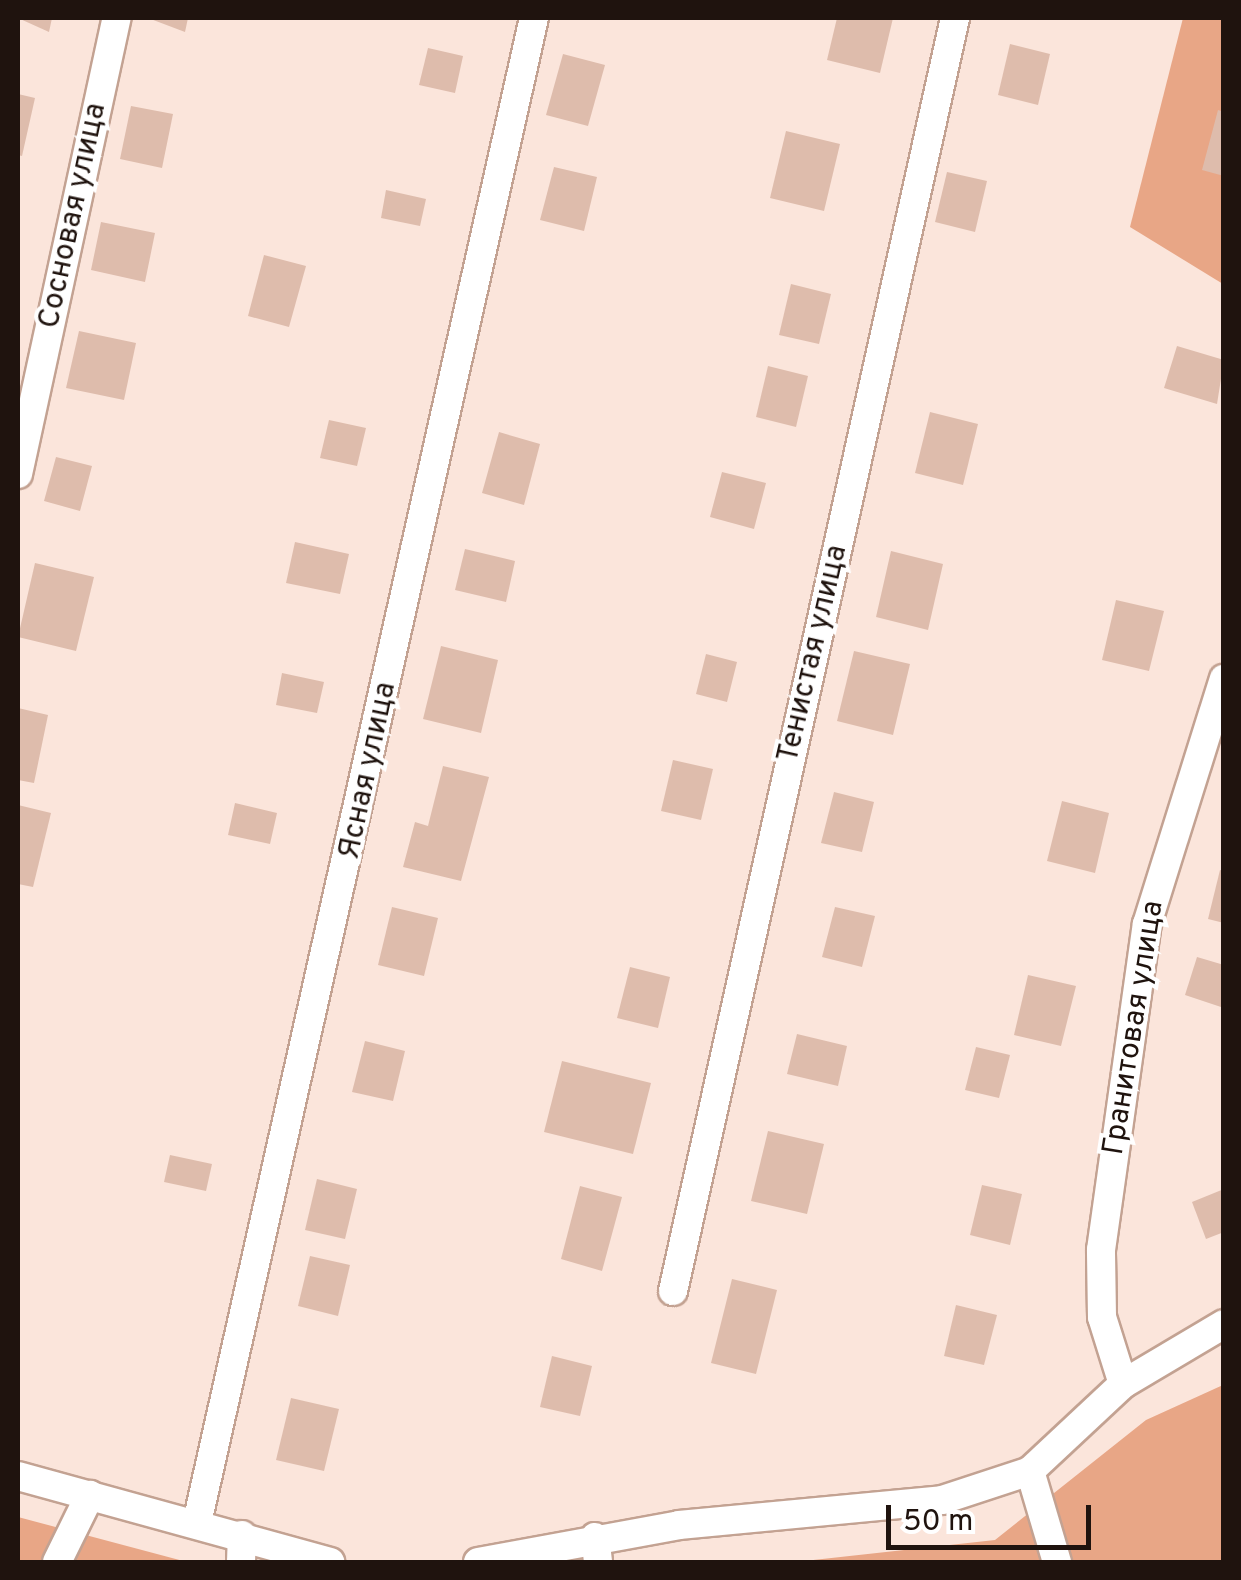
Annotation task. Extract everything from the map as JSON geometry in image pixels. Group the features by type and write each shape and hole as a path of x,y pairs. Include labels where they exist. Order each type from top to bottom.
{"street":[{"name":"Сосновая улица","path":"18,474 117,18"},
{"name":"Ясная улица","path":"197,1524 534,18"},
{"name":"Тенистая улица","path":"673,1291 955,18"},
{"name":"Гранитовая улица","path":"1123,1384 1102,1316 1100,1250 1130,1039 1147,924 1224,679"},
{"path":"478,1562 596,1550 942,1500 1030,1471 1089,1426 1123,1384 1224,1324"},
{"path":"1030,1471 1057,1562"},
{"path":"18,1476 197,1524 241,1549 330,1562"},
{"path":"57,1562 90,1495"}],"shaded area":[{"path":"1183,18 1223,18 1223,284 1130,227"},
{"path":"1223,1385 1223,1562 795,1562 995,1540 1146,1420"},
{"path":"18,1517 187,1562 18,1562"}],"building":[{"path":"18,18 52,18 49,32"},
{"path":"148,18 188,18 185,32"},
{"path":"837,18 893,18 880,73 827,60"},
{"path":"1010,44 1050,54 1038,105 998,95"},
{"path":"428,48 463,56 455,93 419,85"},
{"path":"563,54 605,65 588,126 546,115"},
{"path":"18,94 35,98 22,156 18,155"},
{"path":"131,106 173,114 162,168 120,159"},
{"path":"1218,110 1224,112 1224,176 1202,170"},
{"path":"786,131 840,144 824,211 770,198"},
{"path":"554,167 597,177 584,231 540,220"},
{"path":"947,172 987,181 975,232 935,222"},
{"path":"386,190 426,199 420,226 381,218"},
{"path":"101,222 155,233 145,282 91,270"},
{"path":"264,255 306,266 289,327 248,316"},
{"path":"791,284 831,294 819,344 779,335"},
{"path":"79,331 136,343 124,400 66,388"},
{"path":"1177,346 1224,360 1217,404 1164,388"},
{"path":"768,366 808,376 796,427 756,417"},
{"path":"930,412 978,424 963,485 915,473"},
{"path":"329,420 366,428 357,466 320,458"},
{"path":"499,432 540,444 524,505 482,493"},
{"path":"56,457 92,466 80,511 44,501"},
{"path":"722,472 766,483 754,529 710,517"},
{"path":"295,542 349,554 340,594 286,583"},
{"path":"465,549 515,561 506,602 455,590"},
{"path":"891,551 943,564 928,630 876,617"},
{"path":"35,563 94,577 76,651 18,637"},
{"path":"1116,600 1164,611 1149,671 1102,660"},
{"path":"441,646 498,660 481,733 423,719"},
{"path":"854,651 910,664 893,735 837,721"},
{"path":"706,654 737,662 727,702 696,694"},
{"path":"282,673 324,682 317,713 276,705"},
{"path":"18,708 48,715 34,783 18,780"},
{"path":"673,760 713,769 701,820 661,811"},
{"path":"443,766 489,777 461,881 403,867 415,822 428,826"},
{"path":"834,792 874,802 862,852 821,843"},
{"path":"1062,801 1109,813 1095,873 1047,861"},
{"path":"235,803 277,813 270,844 228,835"},
{"path":"18,805 51,813 33,887 18,884"},
{"path":"1220,870 1224,871 1224,923 1208,919"},
{"path":"392,907 438,918 424,976 378,965"},
{"path":"835,907 875,916 862,967 822,957"},
{"path":"1197,957 1224,965 1224,1008 1185,995"},
{"path":"630,967 670,977 658,1028 617,1018"},
{"path":"1028,975 1076,986 1061,1046 1014,1035"},
{"path":"797,1034 847,1046 838,1086 787,1074"},
{"path":"365,1041 405,1051 393,1101 352,1092"},
{"path":"976,1047 1010,1055 999,1098 965,1090"},
{"path":"562,1061 651,1083 633,1154 544,1132"},
{"path":"768,1131 824,1144 807,1214 751,1201"},
{"path":"170,1155 212,1164 206,1191 164,1182"},
{"path":"317,1179 357,1189 345,1239 305,1230"},
{"path":"982,1185 1022,1194 1010,1245 970,1235"},
{"path":"580,1186 622,1197 602,1271 561,1259"},
{"path":"1224,1189 1224,1232 1206,1239 1192,1202"},
{"path":"310,1256 350,1265 338,1316 298,1306"},
{"path":"732,1279 777,1290 756,1374 711,1363"},
{"path":"956,1305 997,1315 984,1365 944,1356"},
{"path":"552,1356 592,1366 580,1416 540,1407"},
{"path":"291,1398 339,1409 324,1471 276,1460"}]}
